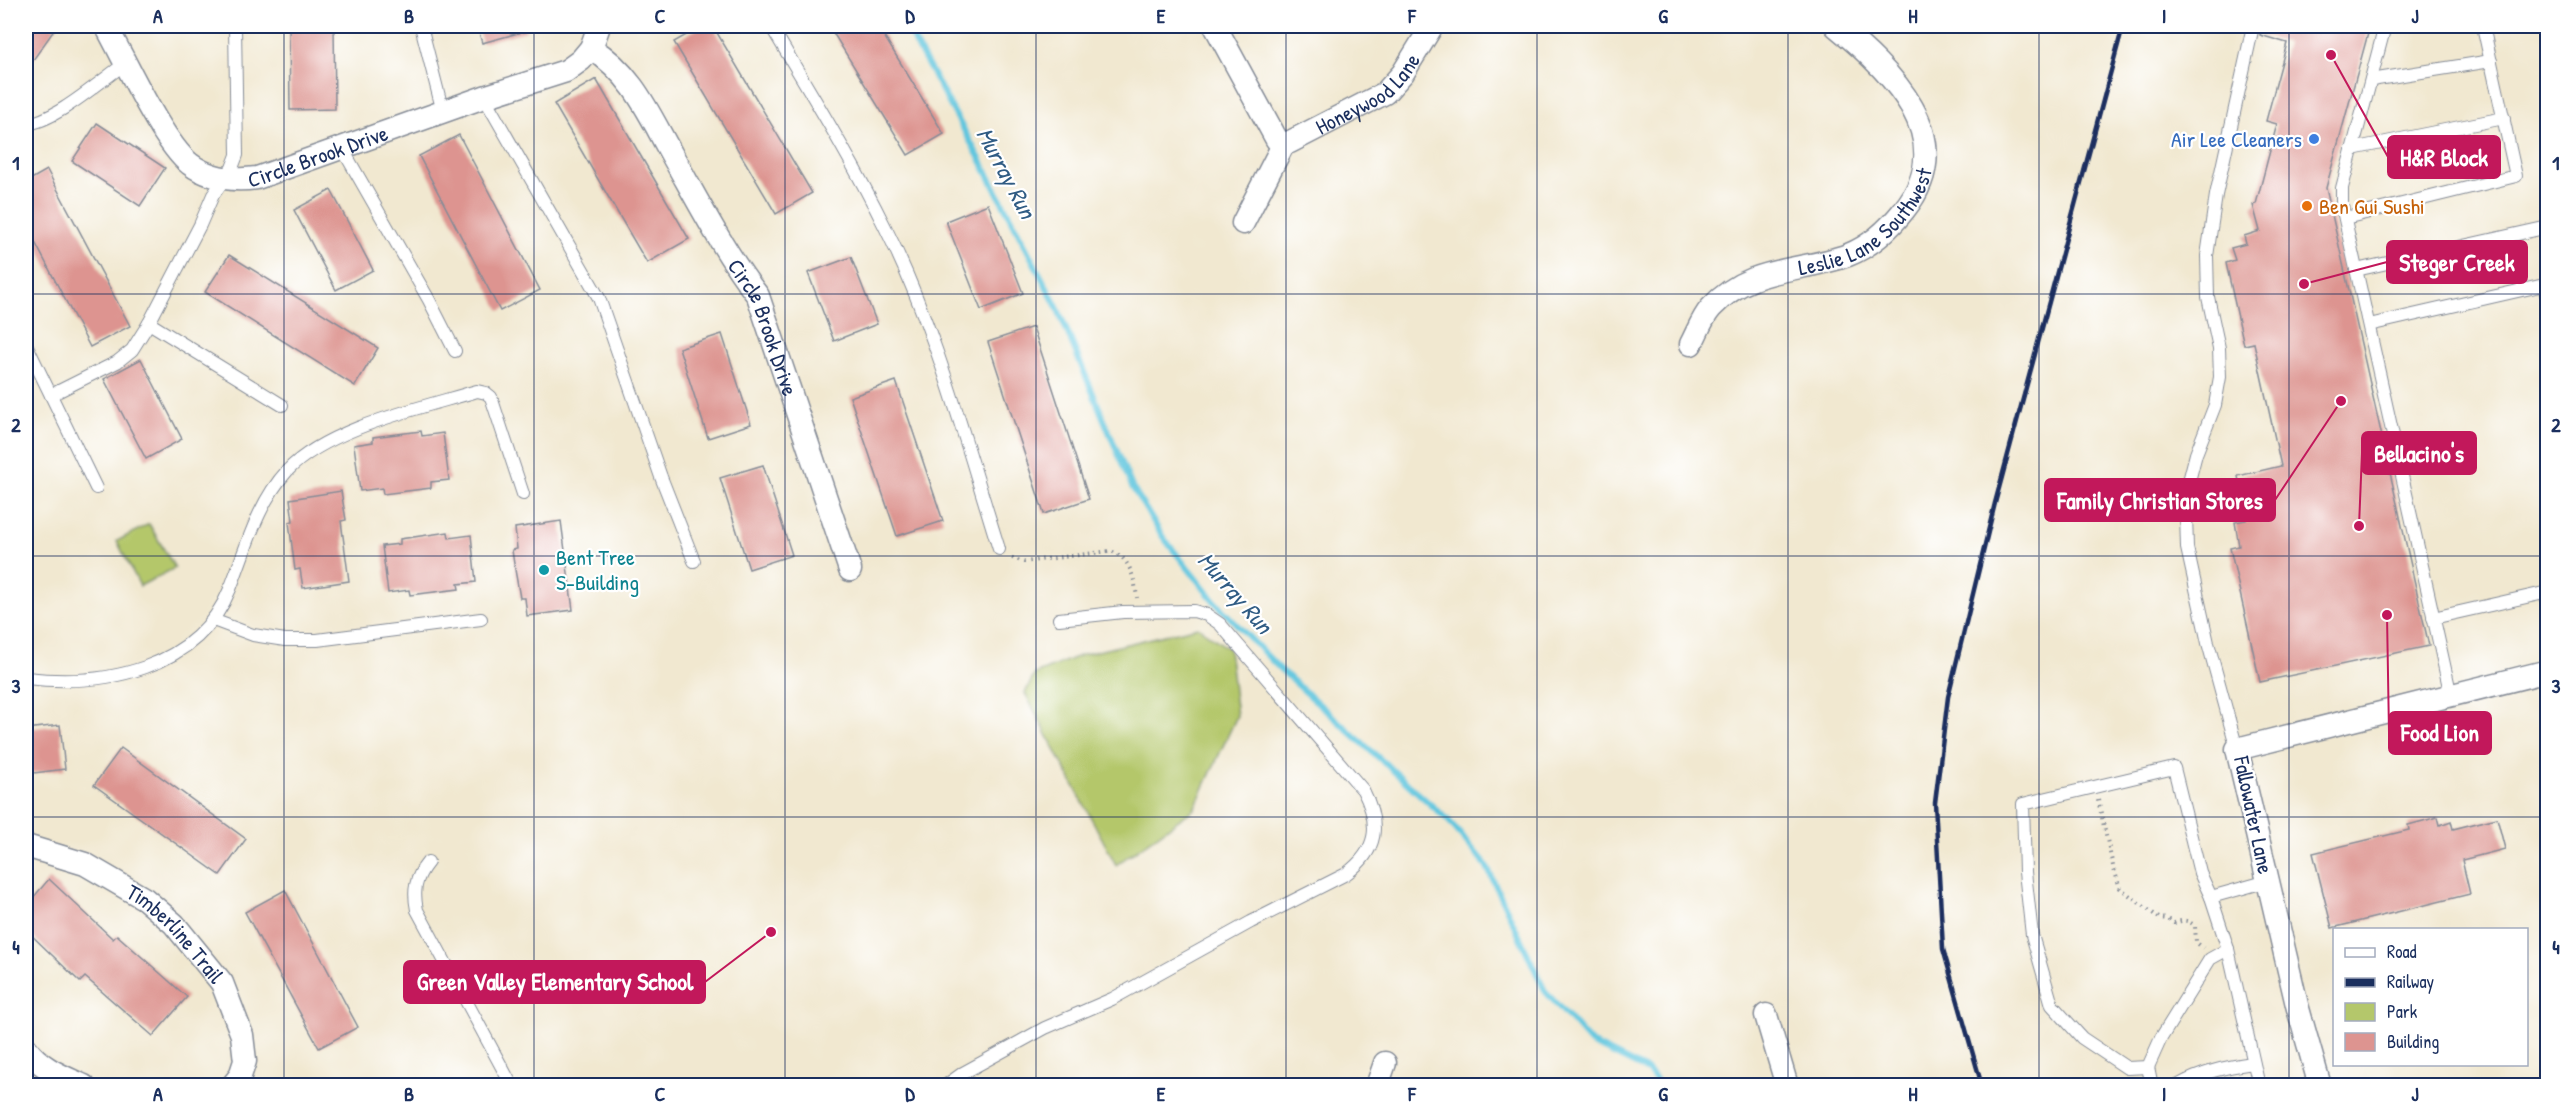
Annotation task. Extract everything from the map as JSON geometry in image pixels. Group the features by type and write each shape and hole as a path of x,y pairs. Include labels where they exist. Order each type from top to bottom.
{"street":[{"name":"Circle Brook Drive","path":"106,26 159,122 178,151 190,164 224,179 257,178 484,97 566,71 591,48 599,26"},
{"name":"Honeywood Lane","path":"1215,26 1277,140 1284,143 1385,93 1402,73 1432,26"},
{"name":"Leslie Lane Southwest","path":"1691,344 1709,310 1726,295 1755,277 1848,255 1871,243 1901,215 1922,178 1927,156 1924,134 1904,92 1865,49 1836,26"},
{"name":"Circle Brook Drive","path":"591,48 609,59 633,86 733,263 758,296 850,570"},
{"name":"Honeywood Lane","path":"1243,223 1284,143"},
{"name":"Fallowater Lane","path":"2320,1086 2297,1005 2237,748 2547,671"},
{"name":"Timberline Trail","path":"26,846 85,864 145,899 174,924 222,983 242,1035 245,1061 240,1076 232,1086"},
{"path":"1766,1014 1787,1086"},
{"path":"26,1048 33,1058 57,1074 84,1086"},
{"path":"1377,1086 1385,1063"}],"lane":[{"path":"51,395 117,362 132,350 149,323 213,195 232,168 237,155 235,26"},
{"path":"421,26 443,112"},
{"path":"771,26 842,146 886,229 936,349 999,549"},
{"path":"2237,748 2208,643 2187,548 2186,514 2189,481 2196,454 2215,405 2220,377 2219,348 2208,297 2207,256 2216,195 2253,26"},
{"path":"2385,26 2342,188 2345,218 2356,270 2451,696"},
{"path":"2345,218 2516,176 2483,26"},
{"path":"2371,80 2491,62"},
{"path":"26,124 36,123 64,107 126,63"},
{"path":"484,97 599,298 661,477 694,561"},
{"path":"2352,149 2504,118"},
{"path":"342,148 429,300 455,351"},
{"path":"2356,270 2547,227"},
{"path":"2369,325 2544,285 2547,301"},
{"path":"149,323 282,405"},
{"path":"26,344 96,488"},
{"path":"26,678 47,680 94,677 140,669 165,660 187,646 213,620 229,591 256,520 270,494 286,472 307,453 321,445 369,425 477,391 486,393 491,397 523,494"},
{"path":"2433,618 2547,592"},
{"path":"945,1086 963,1073 1045,1028 1112,999 1251,922 1346,874 1360,864 1370,847 1374,834 1375,821 1370,803 1363,790 1220,624 1207,615 1194,611 1138,612 1059,619"},
{"path":"213,620 253,635 285,640 317,640 481,619"},
{"path":"2148,1067 2127,1068 2071,1028 2052,1005 2032,935 2025,872 2023,804 2174,768 2197,864 2211,897 2228,950 2259,1086"},
{"path":"428,862 420,871 415,884 414,896 417,910 512,1086"},
{"path":"2211,897 2268,882"},
{"path":"2152,1086 2148,1067 2161,1038 2210,959 2228,950"},
{"path":"2177,1086 2209,1071 2253,1063"}],"path":[{"path":"999,549 1014,560 1024,562 1110,551 1116,553 1122,557 1131,572 1136,588 1138,612"},
{"path":"2096,786 2120,888 2158,918 2168,919 2174,923 2189,921 2194,926 2197,935 2196,942 2201,945 2210,959"}],"green space":[{"path":"149,524 175,568 140,586 117,541"},
{"path":"1198,627 1229,649 1237,716 1194,809 1116,865 1025,693 1035,674 1081,655"}],"building":[{"path":"26,26 57,26 26,70"},
{"path":"289,26 334,26 335,109 290,110"},
{"path":"477,26 525,26 526,31 482,43"},
{"path":"702,26 713,26 812,193 776,214 674,42"},
{"path":"829,26 878,26 944,134 908,155"},
{"path":"2261,26 2370,26 2326,188 2429,646 2260,682 2230,548 2239,546 2235,522 2246,520 2238,476 2281,466 2254,343 2244,345 2226,263 2235,260 2231,248 2246,244 2244,236 2260,231 2253,205 2256,204 2277,124 2266,121 2287,43 2260,35"},
{"path":"596,79 689,239 647,263 554,104"},
{"path":"97,123 165,168 140,206 72,161"},
{"path":"459,135 540,290 500,311 419,156"},
{"path":"47,170 130,326 90,347 26,225 26,182"},
{"path":"331,190 373,270 336,290 294,210"},
{"path":"988,204 1023,293 981,310 946,221"},
{"path":"229,255 378,348 355,386 205,292"},
{"path":"851,257 877,324 834,341 808,273"},
{"path":"1033,327 1089,499 1044,514 988,342"},
{"path":"722,334 751,424 708,438 679,348"},
{"path":"141,359 182,439 146,459 104,379"},
{"path":"896,381 943,521 897,536 850,397"},
{"path":"421,431 422,436 443,433 449,480 431,482 431,488 383,494 382,488 360,491 354,445 373,442 373,437"},
{"path":"763,465 792,555 749,569 720,478"},
{"path":"341,491 346,520 341,521 349,581 303,588 300,569 295,570 289,522 293,521 290,499"},
{"name":"Bent Tree S-Building","path":"561,521 573,610 527,616 525,598 520,598 512,550 517,549 515,528"},
{"path":"448,532 449,538 471,535 476,582 458,584 459,589 410,595 409,590 388,593 382,546 400,544 400,539"},
{"path":"60,725 65,769 26,774 26,729"},
{"path":"121,748 246,839 220,875 94,785"},
{"path":"2438,817 2440,825 2451,821 2453,829 2497,818 2505,849 2462,860 2470,894 2332,928 2313,853 2409,830 2408,825"},
{"path":"49,879 113,939 117,935 187,997 153,1036 85,977 80,982 26,930 26,906"},
{"path":"285,890 358,1027 319,1048 245,912"}],"waterway":[{"name":"Murray Run","path":"906,26 980,159 1057,307 1132,487 1163,537 1214,601 1280,669 1448,820 1486,865 1545,991 1591,1043 1648,1071 1661,1086"}],"railway":[{"path":"1982,1086 1943,949 1935,803 1948,697 1995,503 2123,26"}],"place":[{"name":"H&R Block","path":"2331,55"},
{"name":"Air Lee Cleaners","path":"2314,139"},
{"name":"Ben Gui Sushi","path":"2307,206"},
{"name":"Steger Creek","path":"2304,284"},
{"name":"Family Christian Stores","path":"2341,401"},
{"name":"Bellacino's","path":"2359,526"},
{"name":"Bent Tree S-Building","path":"544,570"},
{"name":"Food Lion","path":"2387,615"},
{"name":"Green Valley Elementary School","path":"771,932"}]}
